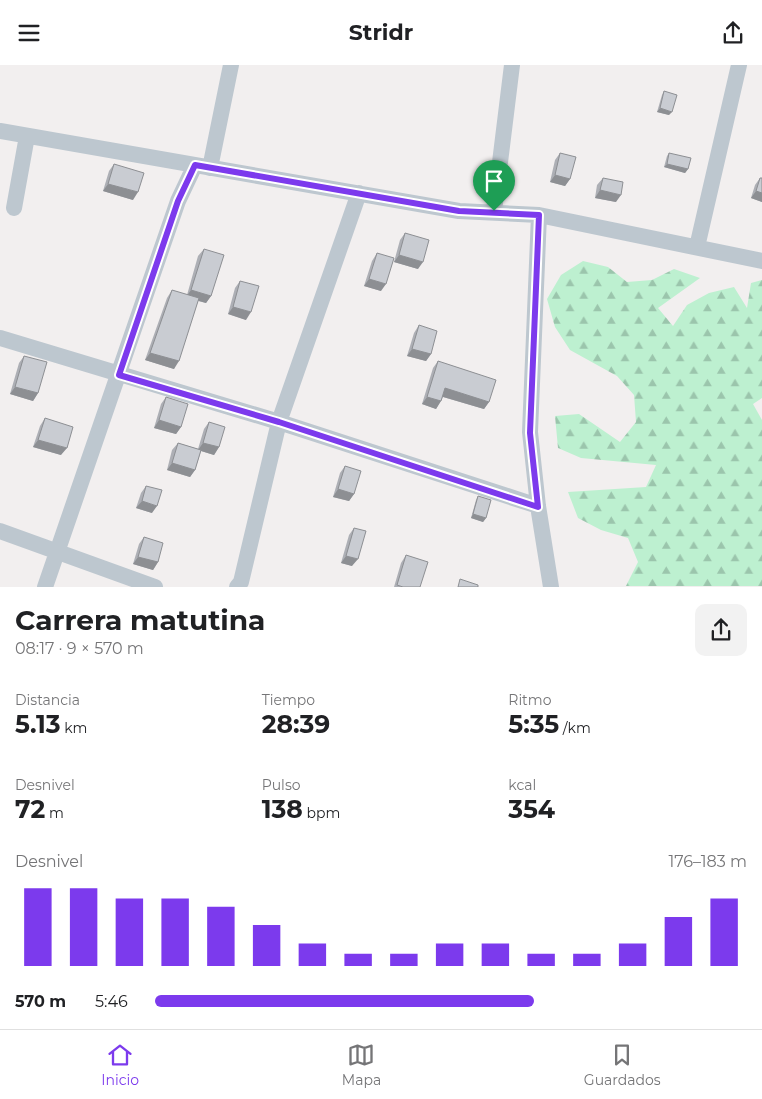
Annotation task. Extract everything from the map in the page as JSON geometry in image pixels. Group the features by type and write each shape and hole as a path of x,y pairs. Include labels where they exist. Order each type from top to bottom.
{"street":[{"path":"45,587 178,201 202,167 232,65"},
{"path":"494,211 512,65"},
{"path":"697,247 739,65"},
{"path":"0,131 459,211 494,211 539,215 762,261"},
{"path":"14,208 26,135"},
{"path":"245,585 279,422 359,193"},
{"path":"539,215 530,433 538,507 551,587"},
{"path":"0,338 279,422 538,507"},
{"path":"0,531 155,587"}],"green space":[{"path":"583,261 608,267 627,282 652,280 674,269 700,278 658,308 673,326 687,305 709,293 734,287 747,308 751,283 762,280 762,398 753,404 762,420 762,586 626,586 638,562 628,538 601,530 578,518 568,492 646,487 656,465 581,458 558,448 555,416 579,414 620,442 636,422 634,395 617,376 570,350 555,327 547,299 561,275"}],"building":[{"path":"664,91 677,95 672,112 660,108"},
{"path":"560,153 576,157 570,179 555,175"},
{"path":"669,153 691,158 688,169 667,164"},
{"path":"114,164 144,173 138,192 108,184"},
{"path":"603,178 623,182 621,195 600,190"},
{"path":"760,178 762,178 762,193 756,191"},
{"path":"405,233 429,240 423,262 399,255"},
{"path":"204,249 224,255 211,296 191,290"},
{"path":"377,253 394,258 386,284 369,279"},
{"path":"240,281 259,286 251,312 233,307"},
{"path":"172,290 199,298 179,361 150,353"},
{"path":"419,325 437,331 431,354 412,349"},
{"path":"24,356 47,362 38,393 15,387"},
{"path":"438,361 496,380 489,402 445,388 441,401 427,397"},
{"path":"166,397 188,404 181,427 159,420"},
{"path":"45,418 73,427 67,448 38,440"},
{"path":"209,422 225,427 219,447 203,443"},
{"path":"178,443 201,450 195,470 172,463"},
{"path":"345,466 361,471 354,494 338,489"},
{"path":"146,486 162,490 157,506 142,501"},
{"path":"478,496 491,500 486,518 473,514"},
{"path":"354,528 366,531 358,559 346,556"},
{"path":"144,537 163,543 158,562 138,557"},
{"path":"406,555 428,562 420,587 397,585"},
{"path":"460,579 478,585 478,587 458,587"}],"route":[{"path":"195,165 459,211 494,211 539,215 530,433 538,507 279,422 119,375 178,201 195,165"}]}
